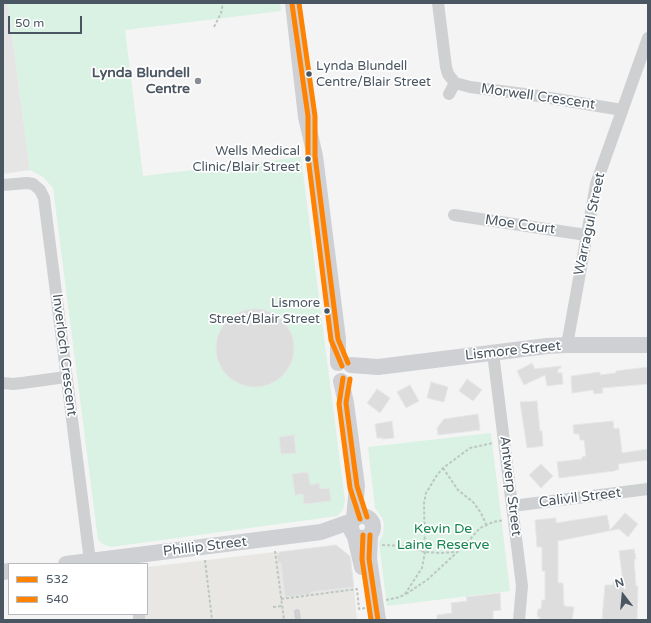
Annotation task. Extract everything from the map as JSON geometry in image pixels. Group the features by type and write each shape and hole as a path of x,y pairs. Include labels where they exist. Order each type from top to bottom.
{"street":[{"path":"293,3 306,117 315,156 338,339 347,371 346,403 357,486 361,530 360,554 372,614"},
{"path":"299,3 315,116 315,156"},
{"path":"438,3 446,67 448,74 455,83 449,94"},
{"name":"Warragul Street","path":"567,345 597,178 648,38"},
{"name":"Morwell Crescent","path":"455,83 470,87 532,95 622,110"},
{"name":"Inverloch Crescent","path":"3,185 20,183 33,184 40,190 44,198 90,561"},
{"name":"Moe Court","path":"454,215 586,235"},
{"name":"Lismore Street","path":"347,371 547,346 648,345"},
{"name":"Antwerp Street","path":"493,353 522,586 519,620"},
{"path":"3,383 22,383 66,377"},
{"name":"Calivil Street","path":"512,506 648,489"},
{"name":"Phillip Street","path":"74,563 132,560 321,532 361,530"}],"lane":[{"path":"297,612 298,620"}],"path":[{"path":"214,27 221,13 223,3"},
{"path":"405,594 422,568 425,552 424,503 426,493 431,483 443,468 470,448 494,443"},
{"path":"443,468 458,490 473,502 481,513 486,524"},
{"path":"281,599 357,589 359,609 372,614 385,605 384,600 395,599 427,580 466,544 480,528 493,522 514,519"},
{"path":"361,530 425,552 440,554 457,552"},
{"path":"275,551 284,620"},
{"path":"205,560 212,620"},
{"path":"273,607 282,606"}],"shaded area":[{"path":"3,3 8,3 30,170 3,174"},
{"path":"336,545 351,557 357,620 143,620 142,615 148,615 148,567"}],"green space":[{"path":"8,3 280,3 281,11 125,30 143,176 301,157 345,501 343,510 337,516 111,547 98,540 53,188 43,177 30,170"},
{"name":"Kevin De Laine Reserve","path":"491,433 510,591 387,606 379,543 383,534 384,524 375,508 368,447"}],"building":[{"path":"255,309 270,312 277,316 287,326 291,333 294,348 291,363 287,370 277,380 270,384 255,387 240,384 233,380 223,370 219,363 216,348 219,333 223,326 233,316 240,312"},
{"path":"532,363 535,369 561,366 561,368 558,369 558,373 562,373 563,384 547,386 545,375 524,385 517,371"},
{"path":"648,367 648,384 602,388 603,393 594,394 593,390 572,393 571,376 600,372 600,375 616,373 616,371"},
{"path":"467,379 482,390 473,401 459,391"},
{"path":"431,382 448,387 444,402 427,398"},
{"path":"410,385 419,401 406,408 397,392"},
{"path":"377,389 390,398 380,413 367,403"},
{"path":"537,401 543,446 527,448 520,402"},
{"path":"478,414 480,430 438,435 437,428 444,419"},
{"path":"392,421 394,438 377,438 375,424"},
{"path":"613,421 614,429 619,428 622,453 648,449 648,460 618,464 619,469 614,471 559,478 557,462 582,459 582,457 586,456 584,440 580,440 579,434 574,434 573,425"},
{"path":"294,435 296,453 281,454 279,437"},
{"path":"541,464 553,476 541,488 529,475"},
{"path":"308,472 310,485 319,483 320,489 329,488 331,501 304,504 303,494 295,495 292,474"},
{"path":"625,513 638,524 628,537 619,529 558,541 558,583 563,583 564,606 574,607 572,620 539,620 540,617 537,617 538,609 541,609 542,600 545,600 545,571 542,571 542,547 537,547 535,520 556,518 556,523 607,515 610,530"},
{"path":"336,545 350,556 354,587 311,592 311,594 285,597 281,563 278,563 277,555 279,552"},
{"path":"634,549 636,559 634,559 636,586 638,586 637,620 602,620 605,585 613,585 613,582 623,582 619,551"},
{"path":"500,593 501,610 493,611 493,620 437,620 437,615 452,613 451,603 467,601 466,597"}],"transit line":[{"name":"532","path":"299,3 315,116 315,156 338,339 348,363"},
{"name":"540","path":"292,4 308,116 308,157 331,340 342,366"},
{"name":"540","path":"343,378 339,404 350,488 360,519"},
{"name":"532","path":"350,379 346,403 357,486 367,517"},
{"name":"540","path":"363,535 362,559 371,620"},
{"name":"532","path":"370,535 369,559 378,620"}],"place":[{"name":"Lynda Blundell Centre/Blair Street","path":"309,74"},
{"name":"Lynda Blundell Centre","path":"198,81"},
{"name":"Wells Medical Clinic/Blair Street","path":"308,159"},
{"name":"Lismore Street/Blair Street","path":"327,311"}]}
